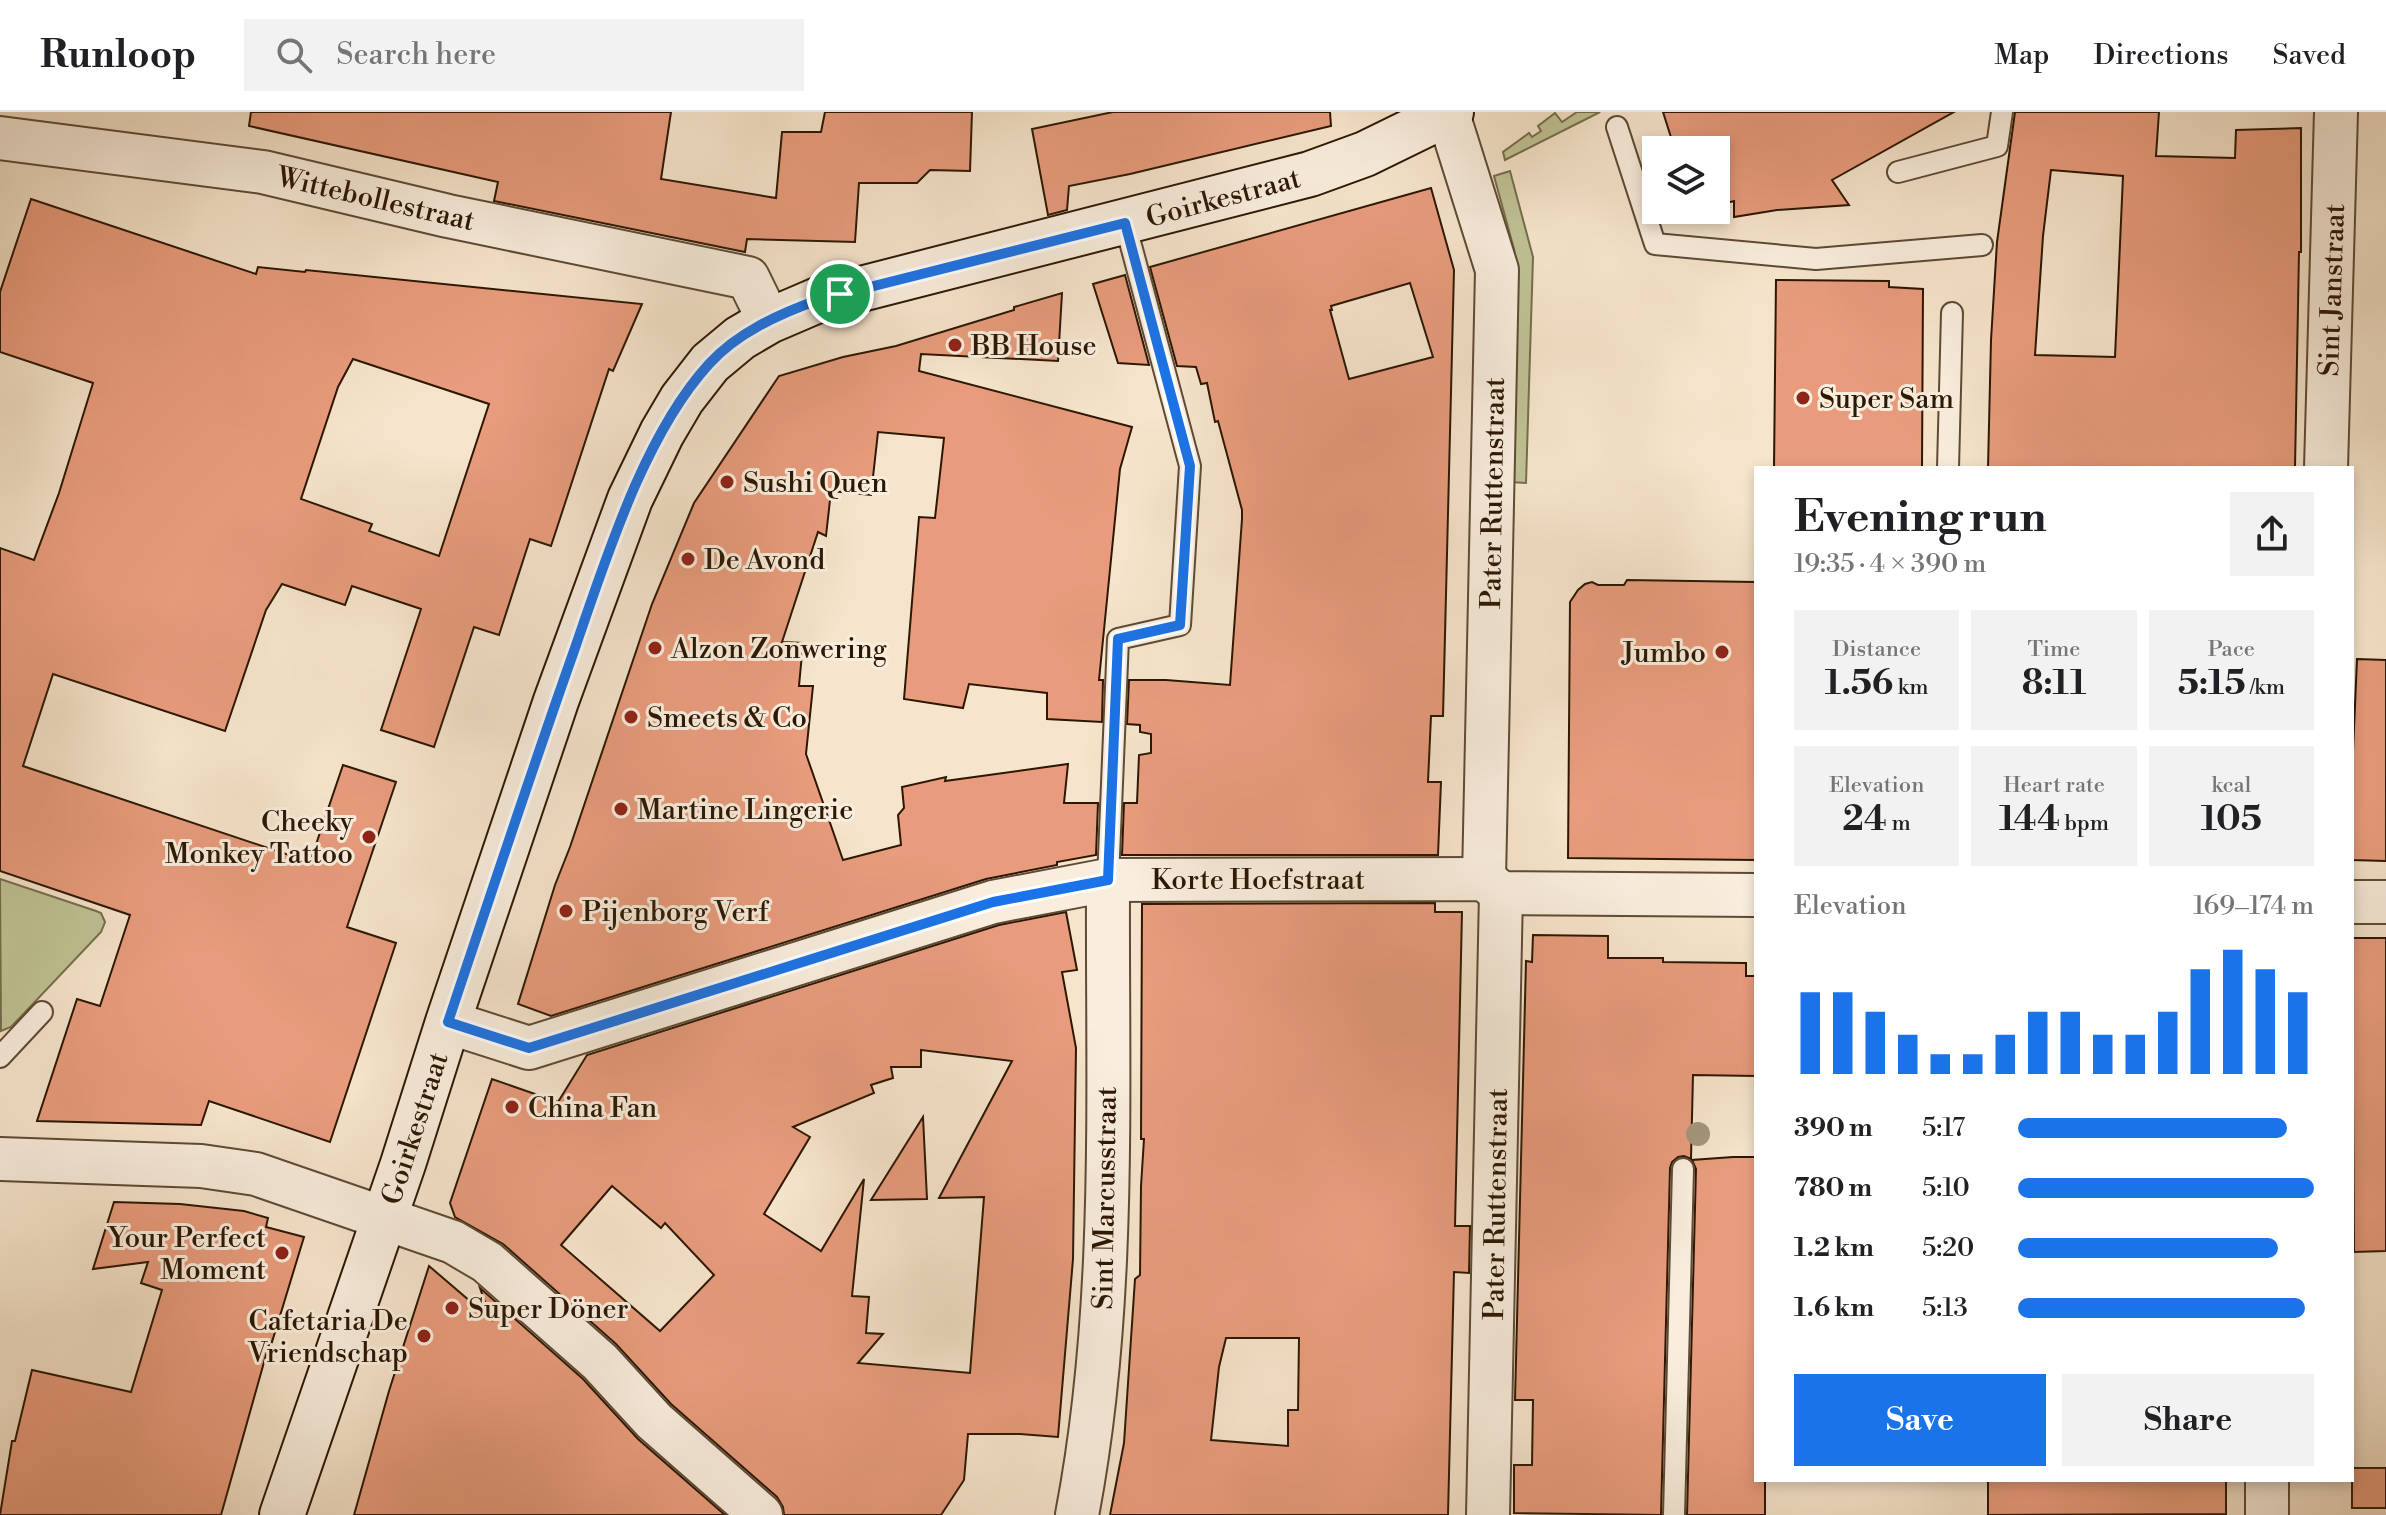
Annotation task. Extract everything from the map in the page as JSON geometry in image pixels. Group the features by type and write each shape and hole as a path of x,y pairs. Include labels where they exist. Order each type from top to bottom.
{"street":[{"name":"Sint Janstraat","path":"2326,466 2336,112"},
{"name":"Goirkestraat","path":"282,1515 385,1217 556,701 630,499 682,399 710,363 740,338 769,321 818,300 1310,174 1365,154 1450,113"},
{"name":"Pater Ruttenstraat","path":"1450,113 1497,270 1488,1515"},
{"name":"Wittebollestraat","path":"0,138 263,172 448,216 748,278 769,321"},
{"name":"Korte Hoefstraat","path":"448,1022 529,1048 993,902 1108,880 1492,886 1754,895"},
{"name":"Sint Marcusstraat","path":"1077,1515 1090,1452 1107,1254 1108,880"},
{"path":"2354,902 2386,902"},
{"path":"0,1159 201,1166 256,1174 453,1242 487,1262 600,1362 654,1421 761,1515"},
{"path":"2267,1482 2267,1515"}],"lane":[{"path":"1898,172 1997,146 2002,112"},
{"path":"1617,127 1655,244 1816,259 1982,245"},
{"path":"1108,880 1118,639 1180,625 1190,466 1125,223"},
{"path":"1948,466 1952,313"},
{"path":"0,1057 42,1012"},
{"path":"1674,1515 1683,1169"}],"green space":[{"path":"1577,112 1600,112 1505,160 1503,152 1529,133 1532,137 1541,131 1538,126 1555,113 1562,122"},
{"path":"1510,171 1533,257 1526,483 1511,482 1517,265 1494,176"},
{"path":"0,879 101,913 105,922 101,932 11,1027 1,1031"}],"building":[{"path":"251,112 671,112 661,179 776,198 782,132 821,132 825,112 972,112 970,171 930,170 917,183 859,183 855,242 747,239 745,252 494,201 498,182 249,126"},
{"path":"1113,112 1330,112 1331,126 1069,186 1067,210 1048,215 1032,129"},
{"path":"1663,112 1954,112 1832,180 1849,205 1777,210 1734,217 1734,201 1730,202 1730,136 1671,136"},
{"path":"2015,112 2159,112 2156,156 2235,158 2236,130 2301,128 2295,466 1988,466 1997,242","holes":["2051,170 2123,176 2115,357 2035,355"]},
{"path":"1431,188 1454,270 1443,716 1431,716 1428,782 1441,782 1438,855 1122,855 1124,803 1137,803 1139,755 1151,753 1151,734 1140,732 1140,725 1127,724 1129,680 1230,685 1242,519 1207,383 1201,384 1196,367 1177,366 1150,267","holes":["1410,283 1433,357 1349,379 1331,306"]},
{"path":"31,199 256,274 258,267 306,270 642,304 613,371 609,369 551,546 530,539 499,635 474,627 434,747 381,730 421,609 352,586 345,605 282,584 266,610 225,731 53,674 23,766 310,862 343,765 396,782 347,927 396,943 330,1142 209,1101 201,1125 37,1121 77,999 100,1006 130,915 0,871 0,548 34,560 59,493 93,383 0,352 0,292","holes":["353,359 489,404 439,556 369,531 372,524 301,499 338,387"]},
{"path":"1125,275 1149,365 1118,363 1093,284"},
{"path":"1776,280 1889,281 1889,287 1923,289 1922,466 1774,466"},
{"path":"1062,293 1058,361 921,354 919,371 1132,427 1120,469 1099,680 1103,680 1102,722 1047,719 1047,693 969,684 963,708 904,699 919,517 935,518 944,438 878,432 871,495 831,491 826,536 818,532 782,642 803,643 799,686 813,686 806,754 843,860 901,845 898,815 904,808 902,787 946,777 945,781 1068,764 1064,803 1098,803 1096,855 986,879 551,1016 518,1004 555,885 652,604 694,503 779,376 843,357 896,346"},
{"path":"1627,580 1754,582 1754,860 1568,858 1570,602 1585,584 1624,585"},
{"path":"2357,659 2386,660 2386,861 2354,860"},
{"path":"1435,903 1435,912 1462,912 1455,1226 1470,1226 1469,1273 1454,1272 1448,1515 1110,1515 1124,1443 1135,1279 1140,1275 1144,1139 1141,1139 1142,904","holes":["1226,1338 1299,1338 1298,1410 1288,1410 1288,1446 1211,1440 1219,1367"]},
{"path":"1066,912 1077,970 1062,972 1076,1048 1073,1259 1058,1437 968,1434 964,1480 941,1515 784,1515 777,1497 671,1404 616,1344 503,1244 455,1217 450,1203 492,1079 558,1102 587,1055 999,925","holes":["921,1050 1012,1061 939,1198 984,1197 970,1373 858,1363 883,1334 866,1333 869,1297 852,1296 864,1179 821,1251 764,1214 810,1137 793,1127 874,1093 871,1085 893,1078 891,1067 921,1067","612,1186 661,1228 665,1223 714,1275 660,1331 561,1245"]},
{"path":"1533,935 1608,936 1608,958 1746,963 1746,976 1754,976 1754,1076 1693,1075 1691,1159 1678,1157 1670,1168 1661,1515 1514,1513 1514,1465 1532,1465 1533,1400 1515,1400 1526,961 1532,962"},
{"path":"2354,938 2386,938 2386,1251 2354,1252"},
{"path":"923,1117 927,1199 871,1200"},
{"path":"1754,1157 1754,1482 1765,1482 1765,1515 1687,1515 1696,1169 1692,1160"},
{"path":"114,1202 180,1204 244,1211 268,1218 266,1227 304,1237 270,1341 221,1515 0,1515 12,1441 15,1441 32,1370 131,1392 162,1290 141,1283 148,1262 93,1269"},
{"path":"429,1266 491,1319 480,1288 583,1379 638,1439 725,1515 354,1515"},
{"path":"2354,1468 2386,1468 2386,1508 2352,1508"},
{"path":"1988,1482 2226,1482 2226,1514 1988,1515"}],"place":[{"name":"BB House","path":"955,345"},
{"name":"Super Sam","path":"1803,398"},
{"name":"Sushi Quen","path":"727,482"},
{"name":"De Avond","path":"688,559"},
{"name":"Alzon Zonwering","path":"655,648"},
{"name":"Jumbo","path":"1722,652"},
{"name":"Smeets & Co","path":"631,717"},
{"name":"Martine Lingerie","path":"621,809"},
{"name":"Cheeky Monkey Tattoo","path":"369,837"},
{"name":"Pijenborg Verf","path":"566,911"},
{"name":"China Fan","path":"512,1107"},
{"name":"Your Perfect Moment","path":"282,1253"},
{"name":"Super Döner","path":"452,1308"},
{"name":"Cafetaria De Vriendschap","path":"424,1336"}],"route":[{"path":"1125,223 1190,466 1180,625 1118,639 1108,880 993,902 529,1048 448,1022 598,583 630,499 662,433 682,399 710,363 740,338 791,310 840,294 1125,223"}]}
